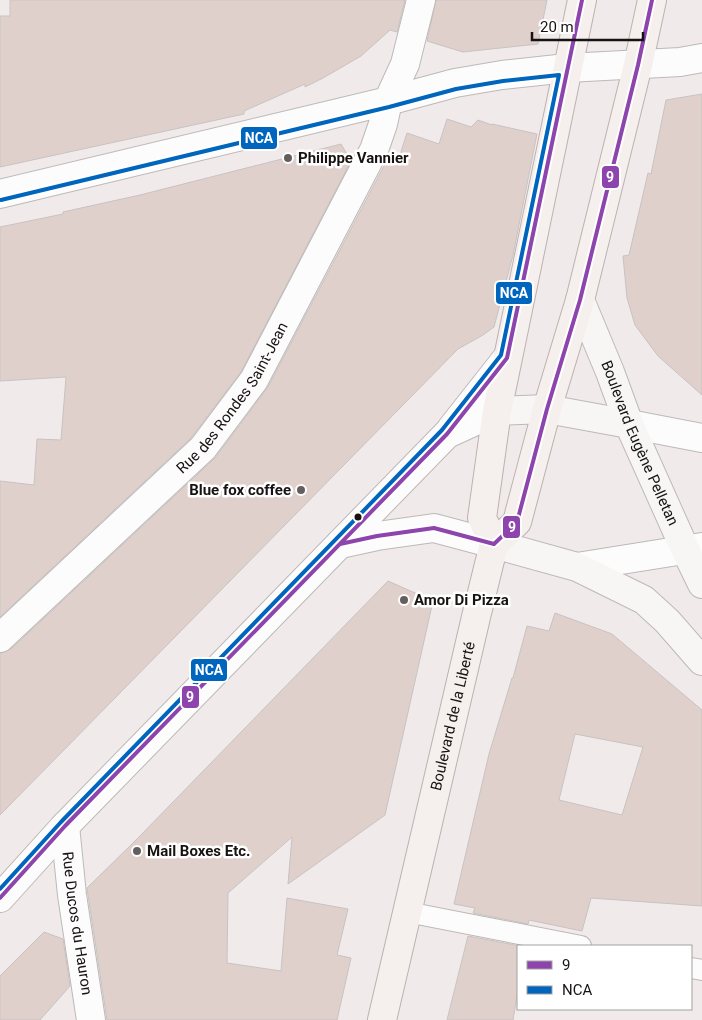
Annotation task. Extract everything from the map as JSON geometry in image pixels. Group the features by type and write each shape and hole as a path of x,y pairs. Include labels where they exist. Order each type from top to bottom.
{"main road":[{"path":"582,0 507,358 497,411 482,518 494,544 577,567 644,600 667,621 702,662"},
{"path":"494,544 517,522 547,409 580,300 652,0"},
{"name":"Boulevard Eugène Pelletan","path":"580,300 610,372 628,424 693,548 702,584"},
{"path":"497,411 547,409 628,424"},
{"name":"Boulevard de la Liberté","path":"382,1020 494,544"}],"street":[{"name":"Rue des Rondes Saint-Jean","path":"0,638 203,448 254,380 374,150 383,124 388,101 405,64 421,0"},
{"path":"0,194 388,101 455,83 502,75 567,68 680,62 702,58"},
{"path":"0,898 65,826 447,434 507,358"},
{"path":"447,434 497,411"},
{"path":"628,424 702,438"},
{"path":"340,544 376,536 434,528 494,544"},
{"path":"577,567 693,548"},
{"name":"Rue Ducos du Hauron","path":"65,826 72,895 91,1020"}],"lane":[{"path":"407,912 576,945"}],"building":[{"path":"10,0 405,0 397,32 390,30 361,56 323,78 244,111 244,114 0,167 0,16 10,16"},
{"path":"436,0 547,0 538,44 463,52 427,41"},
{"path":"702,94 702,395 658,356 635,325 627,298 623,256 629,255 648,173 651,174 666,100"},
{"path":"447,119 471,127 478,120 492,125 537,134 513,255 494,327 458,349 0,815 0,653 11,649 215,458 268,387 385,164 398,161 407,133 439,144"},
{"path":"341,144 351,161 241,372 191,438 0,617 0,481 34,485 37,439 61,440 66,377 0,381 0,227 63,214 63,212 140,195"},
{"path":"388,581 433,601 385,815 288,884 292,837 228,893 227,963 281,971 287,898 348,909 337,955 351,958 337,1020 107,1020 87,888"},
{"path":"555,613 612,634 702,710 702,906 591,898 582,931 529,920 528,924 473,913 475,908 454,904 489,754 527,626 549,631","holes":["575,734 643,747 622,815 559,800"]},
{"path":"44,932 63,939 70,986 40,1020 0,1020 0,976"},
{"path":"468,936 517,945 517,996 513,1020 447,1020"}],"transit line":[{"name":"9","path":"0,898 65,826 447,434 507,358 582,0"},
{"name":"9","path":"340,544 377,536 434,528 494,544 517,522 547,409 580,300 638,65 652,0"},
{"name":"NCA","path":"0,889 61,822 442,430 501,355 559,75 503,81 456,89 389,107 1,200"}],"place":[{"name":"Philippe Vannier","path":"288,158"},
{"name":"Blue fox coffee","path":"301,490"},
{"name":"Amor Di Pizza","path":"404,600"},
{"name":"Mail Boxes Etc.","path":"137,851"}]}
